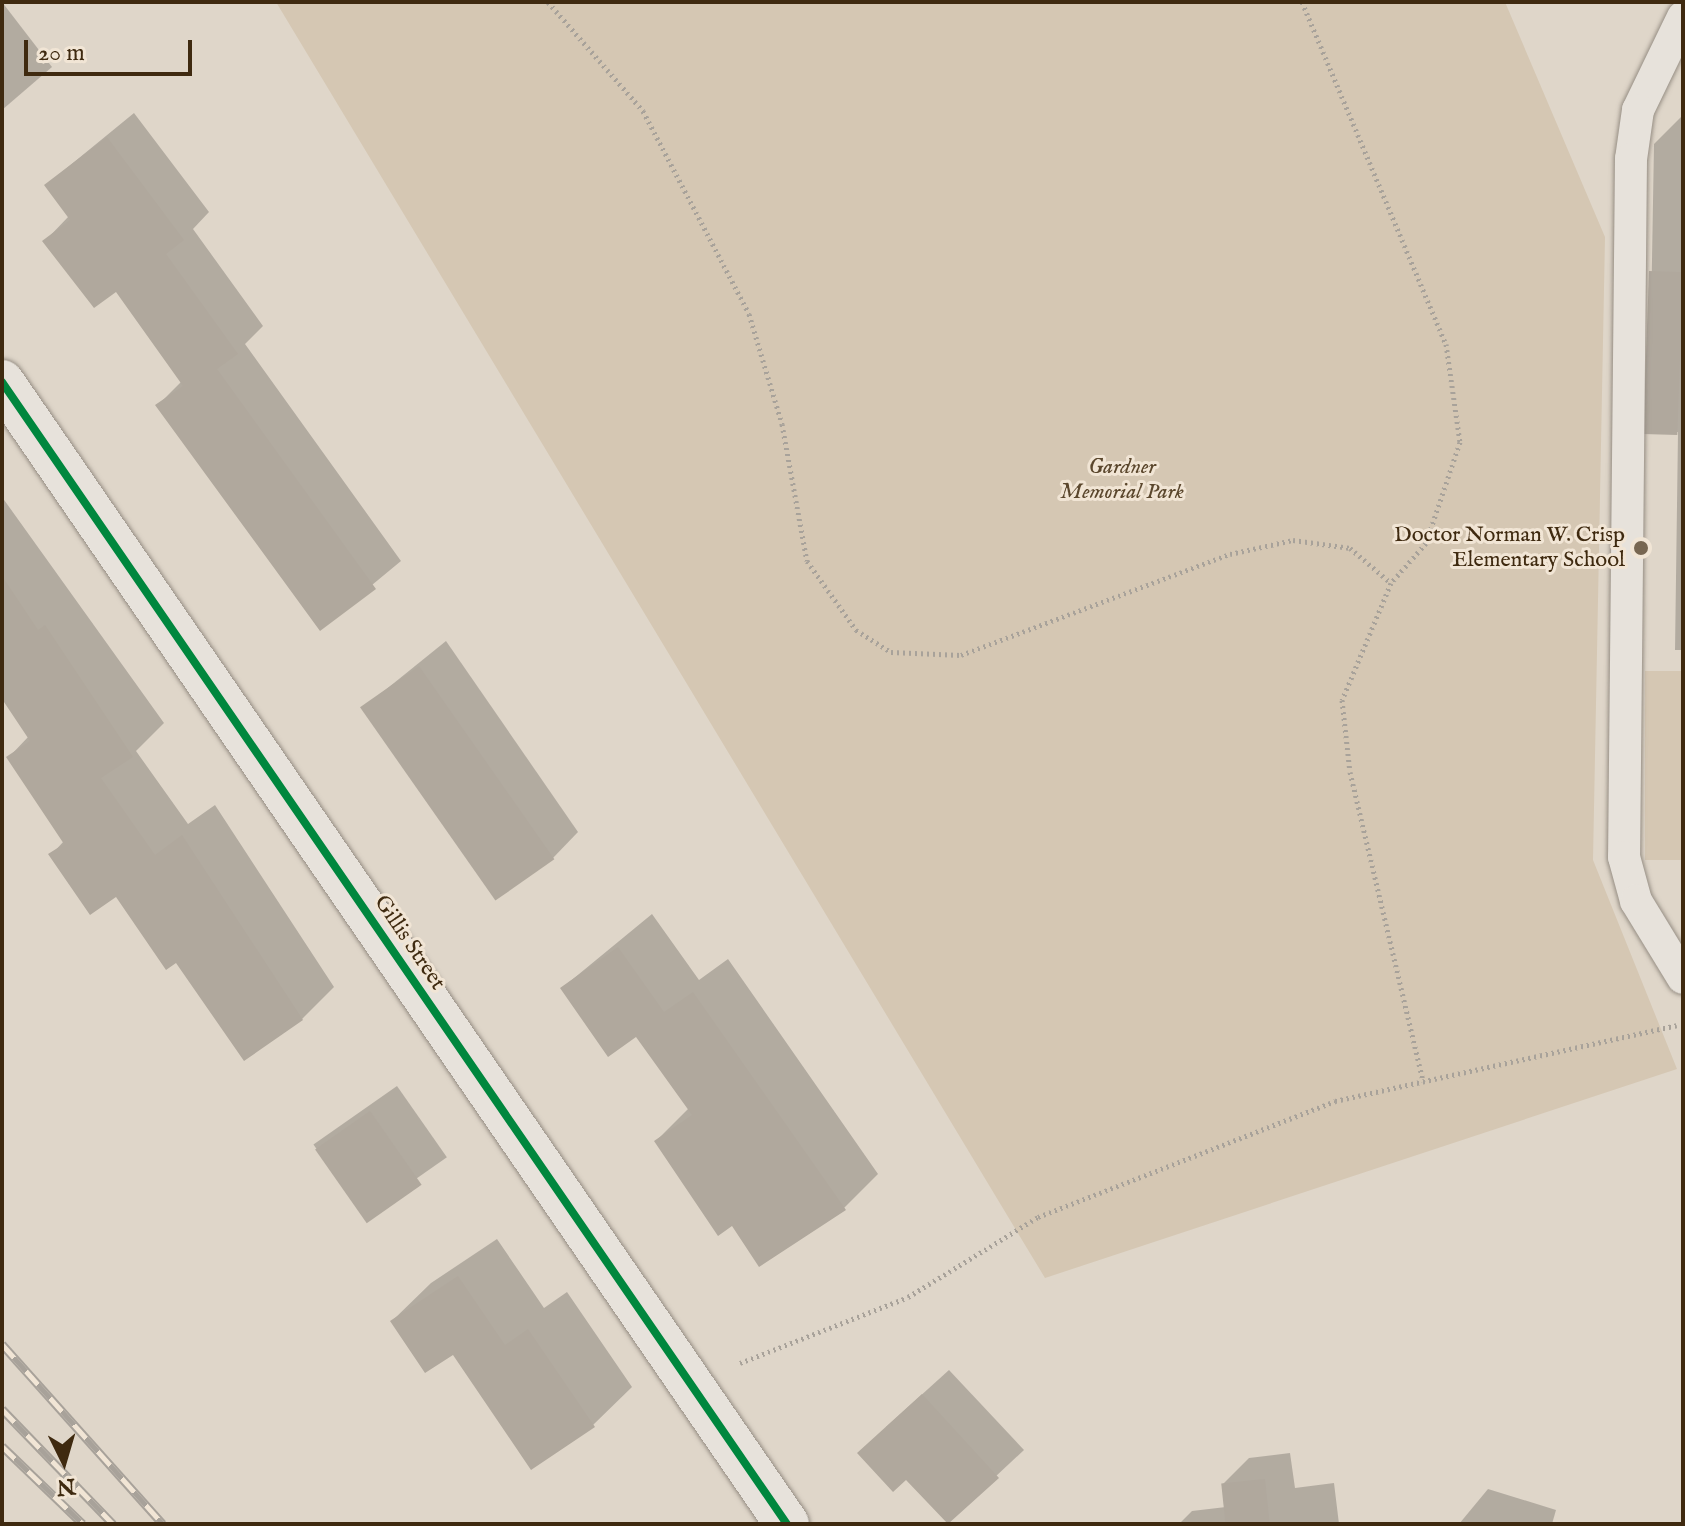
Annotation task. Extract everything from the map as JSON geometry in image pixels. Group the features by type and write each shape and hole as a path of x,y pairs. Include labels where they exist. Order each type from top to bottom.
{"street":[{"name":"Gillis Street","path":"2,382 787,1524"}],"lane":[{"path":"1683,17 1644,96 1631,159 1624,857 1636,901 1683,978"}],"path":[{"path":"548,2 643,111 749,314 782,424 807,561 856,630 891,652 961,655 1230,554 1293,540 1350,548 1391,583"},
{"path":"1302,2 1446,344 1460,442 1426,543 1391,583 1342,700 1350,772 1423,1082"},
{"path":"740,1363 908,1297 1038,1217 1335,1101 1683,1024"}],"green space":[{"name":"Gardner Memorial Park","path":"276,2 1505,2 1605,237 1593,860 1677,1069 1045,1278"},
{"path":"1645,671 1683,671 1683,860 1645,860"}],"building":[{"path":"107,137 184,240 166,254 238,354 217,369 376,589 320,631 155,405 183,386 116,292 94,308 42,241 70,220 44,185"},
{"path":"1649,271 1683,272 1677,435 1643,434"},
{"path":"2,576 38,630 45,625 133,757 101,778 155,855 182,835 303,1020 244,1061 176,963 166,970 116,897 90,915 48,854 64,844 6,757 30,741 2,699"},
{"path":"419,666 554,859 495,901 360,707"},
{"path":"618,947 664,1012 693,992 846,1210 759,1267 732,1226 718,1236 654,1141 692,1115 636,1037 608,1057 560,988"},
{"path":"370,1111 422,1185 367,1223 315,1149"},
{"path":"458,1276 505,1345 528,1329 595,1427 531,1470 453,1355 425,1373 390,1321"},
{"path":"922,1394 999,1478 948,1524 906,1480 893,1492 857,1453"},
{"path":"1265,1479 1270,1524 1225,1524 1221,1484"}],"railway":[{"path":"2,1344 163,1524"},
{"path":"2,1409 113,1524"},
{"path":"2,1446 83,1524"}],"cycle path":[{"path":"2,382 787,1524"}],"place":[{"name":"Doctor Norman W. Crisp Elementary School","path":"1641,548"}]}
